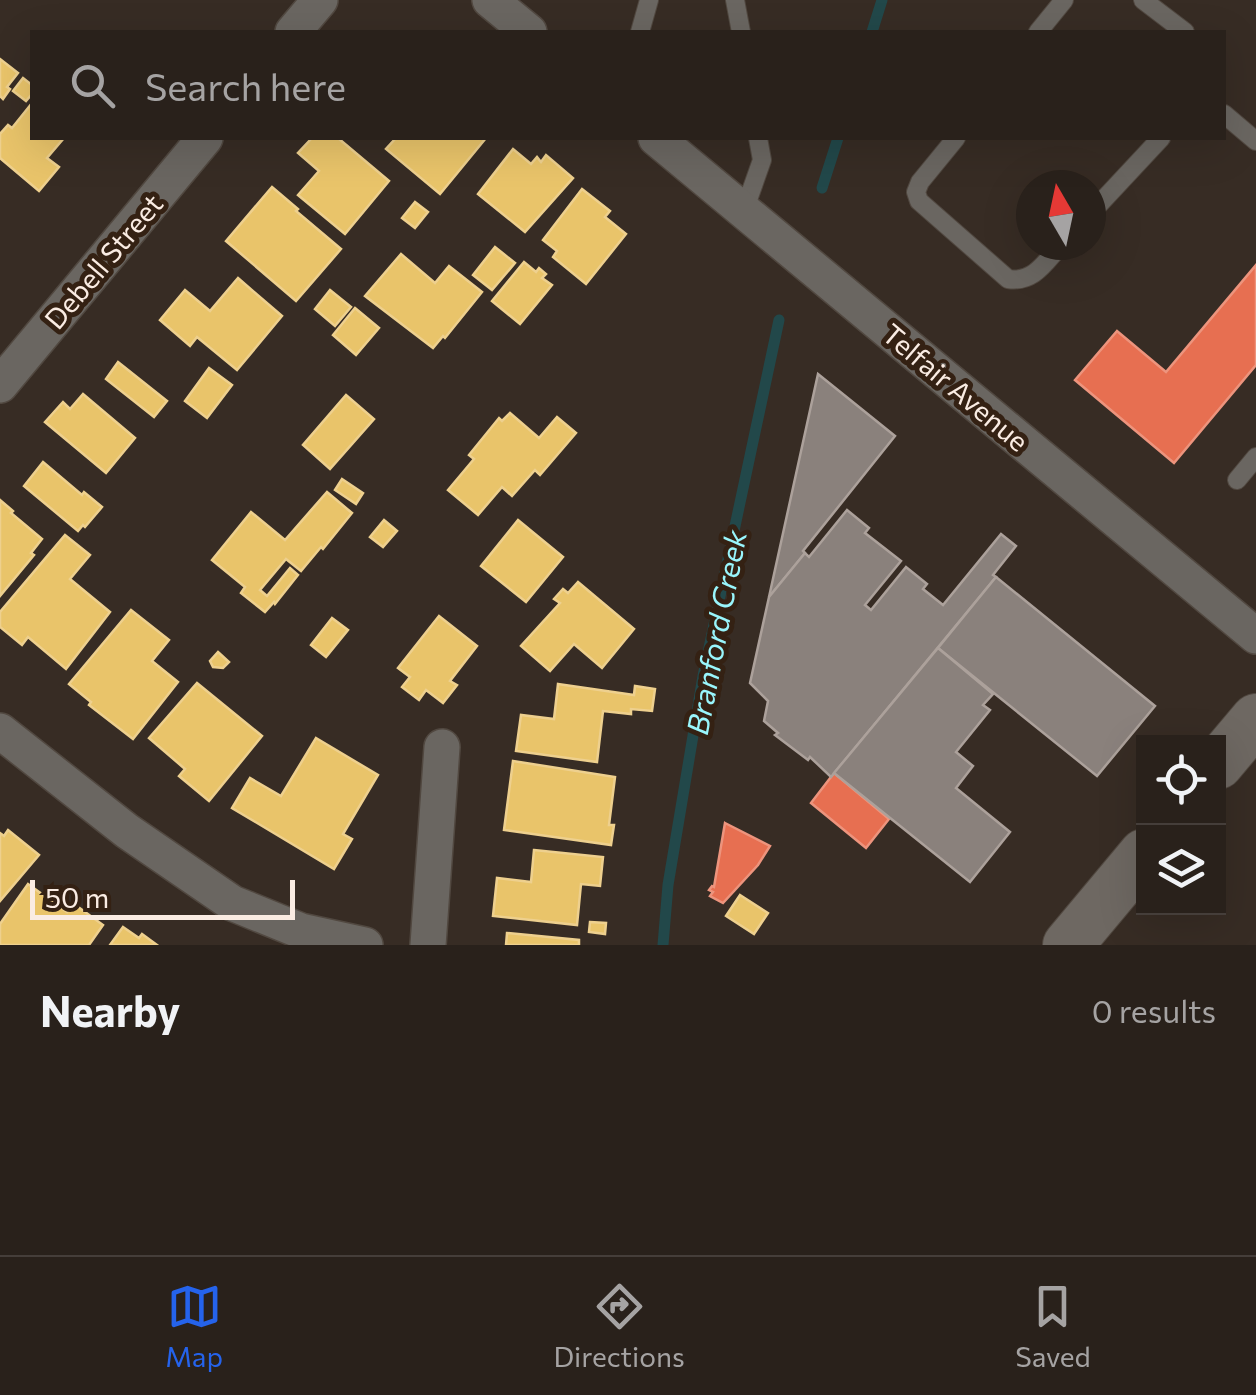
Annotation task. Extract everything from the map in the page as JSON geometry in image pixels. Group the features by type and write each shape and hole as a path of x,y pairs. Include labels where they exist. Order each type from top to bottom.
{"main road":[{"path":"1226,755 1256,719"},
{"path":"1068,945 1136,864"}],"street":[{"path":"295,30 320,0"},
{"path":"490,0 527,30"},
{"name":"Debell Street","path":"0,385 204,140"},
{"name":"Telfair Avenue","path":"658,140 1256,636"},
{"path":"0,731 127,831 232,903 301,931 366,945"},
{"path":"428,945 442,747"}],"lane":[{"path":"641,30 650,0"},
{"path":"735,0 741,30"},
{"path":"1040,30 1064,0"},
{"path":"1143,0 1182,30"},
{"path":"1226,116 1256,141"},
{"path":"744,211 762,160 758,140"},
{"path":"954,140 920,182 916,192 919,201 1008,279 1030,278 1047,260"},
{"path":"1106,197 1158,140"},
{"path":"1237,480 1256,456"}],"building: Homes":[{"path":"0,59 18,73 3,99 0,96"},
{"path":"23,78 30,83 26,101 13,91"},
{"path":"30,106 30,140 62,140 47,158 59,167 39,191 0,158 0,134 8,125 12,128"},
{"path":"310,140 340,140 389,181 345,234 298,195 319,171 298,153"},
{"path":"394,140 484,140 440,194 386,149"},
{"path":"513,149 531,164 537,157 541,162 546,155 573,178 525,232 478,194"},
{"path":"272,187 341,249 296,301 226,241"},
{"path":"582,189 610,211 605,217 626,234 586,284 553,257 557,251 543,240"},
{"path":"415,202 428,212 415,228 402,218"},
{"path":"495,247 515,263 492,290 473,275"},
{"path":"401,254 435,283 449,266 482,292 433,348 365,296"},
{"path":"524,262 536,272 539,268 546,274 542,278 552,285 520,324 492,301"},
{"path":"238,278 282,316 237,370 197,337 190,346 160,320 185,290 210,311"},
{"path":"330,290 351,307 335,326 315,309"},
{"path":"355,308 379,328 356,355 333,335"},
{"path":"118,362 167,401 154,417 106,379"},
{"path":"209,368 232,385 207,418 185,401"},
{"path":"83,394 135,438 106,473 45,422 63,402 70,409"},
{"path":"346,395 374,419 330,469 303,445"},
{"path":"510,413 539,438 557,417 576,433 540,475 535,470 512,496 502,487 478,515 448,490 474,459 469,455 499,418 502,421"},
{"path":"43,462 102,507 85,527 78,531 24,486"},
{"path":"342,479 363,493 356,504 335,490"},
{"path":"327,492 352,513 301,571 286,559 260,590 267,596 290,568 298,575 265,612 241,593 245,587 212,560 251,512 285,540"},
{"path":"0,500 42,539 31,553 34,555 0,596"},
{"path":"384,520 397,531 383,547 370,537"},
{"path":"518,520 563,557 526,602 481,566"},
{"path":"65,535 90,555 70,579 110,612 66,669 28,637 22,645 0,627 0,612"},
{"path":"578,582 634,629 602,668 574,644 550,671 521,646 560,603 554,599 563,589 568,593"},
{"path":"131,610 169,640 152,661 178,682 133,739 69,684"},
{"path":"439,616 477,646 450,681 457,685 443,703 426,690 419,700 402,687 410,677 398,668"},
{"path":"332,618 348,630 326,657 311,645"},
{"path":"218,652 229,662 223,668 213,667 210,661"},
{"path":"197,683 262,736 209,801 179,776 185,769 149,738"},
{"path":"558,684 634,695 635,686 655,689 652,711 603,711 597,762 516,751 521,715 554,719"},
{"path":"316,738 378,775 343,834 352,839 334,869 232,808 250,778 281,796"},
{"path":"513,761 615,777 609,825 614,825 611,845 504,830"},
{"path":"8,830 39,855 0,901 0,833 4,836"},
{"path":"534,850 603,857 600,886 581,884 577,925 493,916 497,878 531,882"},
{"path":"28,884 67,912 74,904 103,925 89,945 0,945 0,924"},
{"path":"740,895 768,913 754,934 726,916"},
{"path":"590,922 606,923 605,934 589,932"},
{"path":"123,927 139,938 142,934 157,945 110,945"},
{"path":"507,933 579,940 579,945 506,945"}],"building: Shops":[{"path":"1256,265 1256,365 1174,463 1075,380 1117,331 1166,372"},
{"path":"834,773 889,819 866,848 811,803"},
{"path":"725,823 770,846 723,903 710,896 713,892 709,890 714,887"}],"building: Industry":[{"path":"818,374 895,436 769,597"},
{"path":"847,510 869,528 865,533 901,561 865,605 871,610 906,567 927,584 923,589 943,605 1001,534 1016,546 993,575 996,577 831,777 810,757 808,760 775,735 778,733 764,721 768,701 750,683 769,597 805,553 809,557"},
{"path":"996,577 1155,706 1097,776 938,648"},
{"path":"938,648 993,694 983,705 990,710 956,752 973,766 956,788 1010,832 970,882 834,773"}],"waterway":[{"name":"Branford Creek","path":"873,30 882,0"},
{"name":"Branford Creek","path":"822,188 837,140"},
{"name":"Branford Creek","path":"663,945 668,885 703,676 779,320"}]}
